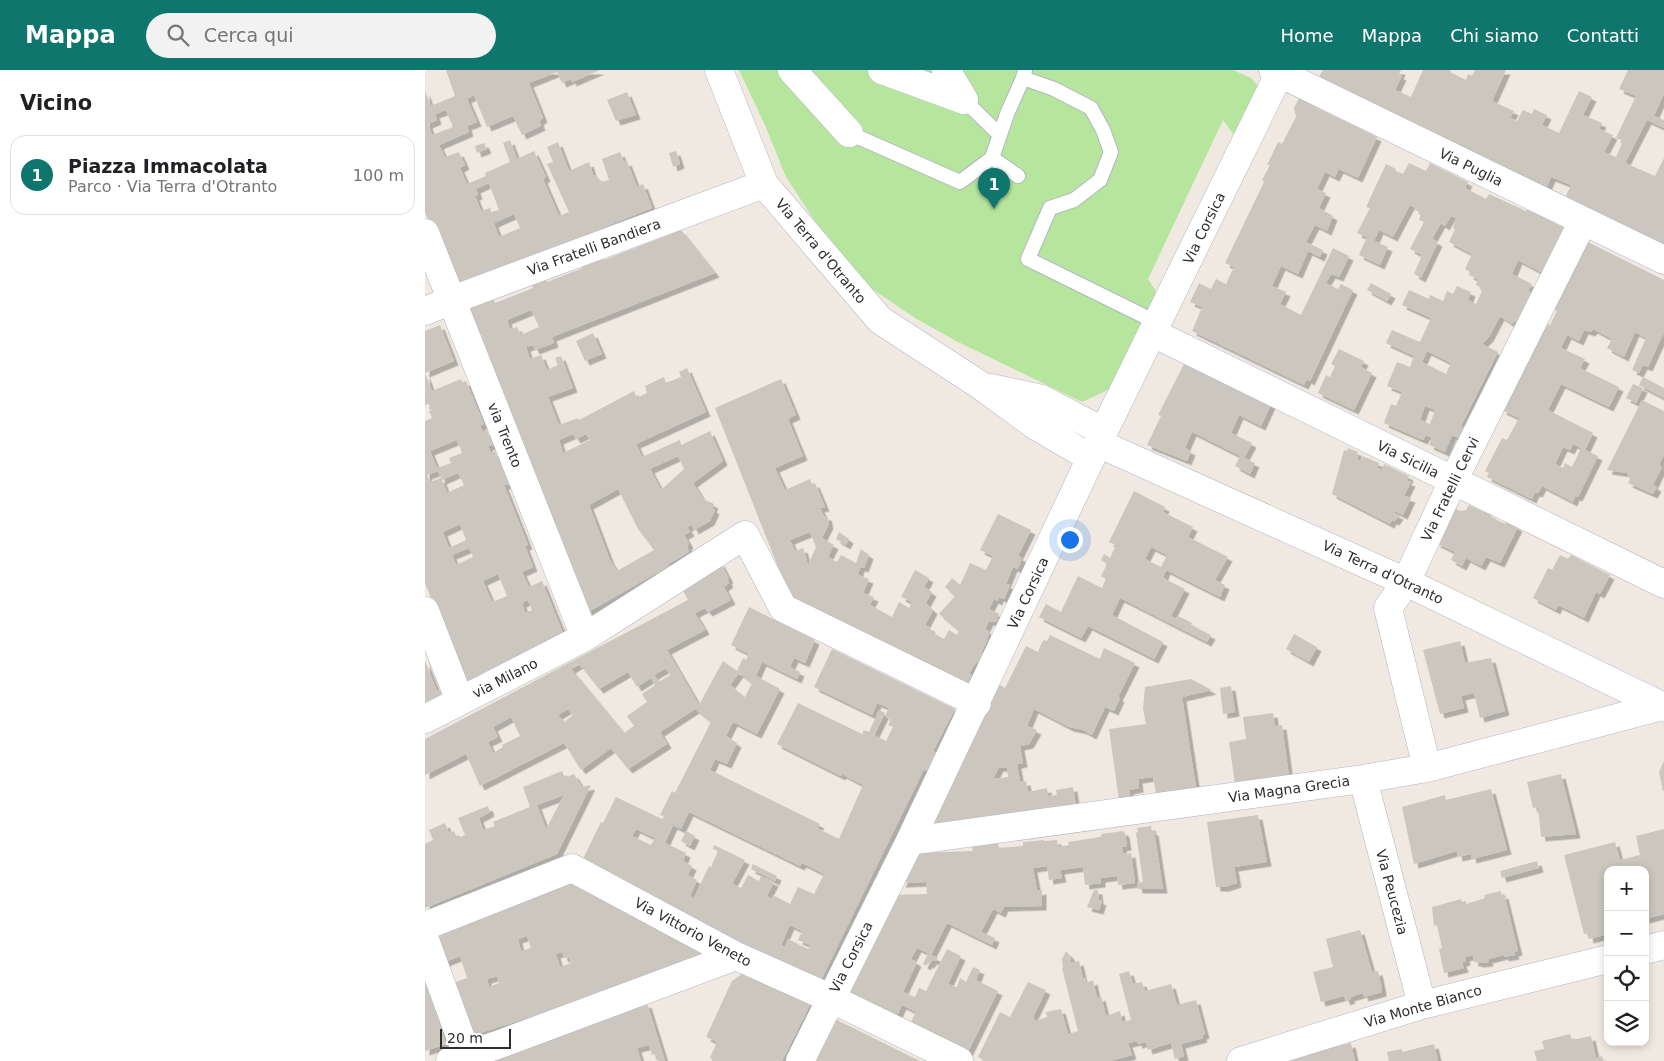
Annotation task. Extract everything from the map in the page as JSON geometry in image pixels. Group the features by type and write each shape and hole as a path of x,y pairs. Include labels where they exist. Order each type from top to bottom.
{"street":[{"name":"Via Terra d'Otranto","path":"719,70 764,184 880,320 980,385 1036,426 1098,444 1406,582 1663,706"},
{"path":"792,70 849,133"},
{"path":"882,70 964,100"},
{"path":"946,70 964,100"},
{"name":"Via Puglia","path":"1277,71 1664,260"},
{"name":"Via Corsica","path":"800,1061 977,703 1098,444 1277,71"},
{"name":"Via Fratelli Bandiera","path":"425,311 764,184"},
{"name":"Via Fratelli Cervi","path":"1427,768 1388,608 1406,582 1453,481 1583,221"},
{"name":"via Trento","path":"425,233 585,637"},
{"name":"Via Sicilia","path":"1155,328 1453,481 1664,584"},
{"name":"via Milano","path":"425,719 585,637 745,535 783,608 977,703"},
{"path":"425,611 460,701"},
{"name":"Via Magna Grecia","path":"910,841 1363,779 1427,768 1663,706"},
{"name":"Via Peucezia","path":"1363,779 1422,1005"},
{"name":"Via Vittorio Veneto","path":"425,926 572,868 736,956 830,998 959,1061"},
{"path":"425,940 458,1058 736,956"},
{"path":"1649,949 1664,946"},
{"name":"Via Monte Bianco","path":"1253,1059 1422,1005 1604,960"}],"lane":[{"path":"849,133 960,182 992,158 1024,74 1091,108 1103,130 1111,152 1100,180 1074,200 1050,208 1028,259 1155,328"},
{"path":"964,100 1000,135"},
{"path":"992,158 1018,176"}],"green space":[{"path":"739,70 1233,70 1251,78 1258,86 1236,138 1223,120 1148,279 1157,293 1112,388 1082,402 958,342 915,318 871,288 828,241 786,177 765,125"}],"building":[{"path":"446,70 600,70 572,82 571,79 562,83 557,72 529,83 543,118 539,121 541,126 522,135 513,116 487,127 474,95 467,99 477,122 467,126 469,132 439,145 445,157 459,152 465,165 460,168 467,184 486,176 485,173 510,162 503,143 510,140 517,159 534,151 546,177 543,179 559,216 569,212 547,164 553,162 547,147 558,142 569,171 589,162 593,175 598,177 601,182 609,180 602,159 620,152 624,162 627,161 637,187 643,184 652,208 456,287 425,212 425,91 431,106 455,96","holes":["446,110 453,127 432,135 428,124 437,120 435,114","489,183 499,210 491,212 490,208 481,211 475,196 478,195 476,189","514,214 520,228 499,237 494,223"]},
{"path":"1323,70 1401,70 1399,75 1402,76 1395,90 1411,97 1423,70 1451,70 1450,72 1466,80 1468,74 1472,76 1475,70 1506,70 1492,101 1514,111 1510,118 1517,121 1523,110 1532,114 1534,109 1547,115 1542,125 1559,133 1579,91 1592,97 1583,115 1602,123 1599,129 1613,135 1604,152 1616,157 1623,141 1616,138 1636,96 1619,89 1628,70 1664,70 1664,93 1654,116 1664,120 1664,128 1647,120 1625,163 1655,176 1664,158 1664,248 1565,198 1571,185 1551,177 1546,189 1319,77"},
{"path":"627,92 636,115 616,121 607,100"},
{"path":"1301,94 1310,99 1311,105 1377,137 1358,178 1339,169 1335,177 1325,172 1317,189 1326,193 1319,208 1333,216 1327,231 1315,225 1306,242 1323,250 1320,257 1308,251 1298,274 1281,266 1272,286 1286,292 1280,304 1301,315 1333,248 1349,256 1339,277 1331,274 1326,283 1338,289 1341,284 1353,290 1310,381 1307,379 1304,385 1192,331 1202,307 1190,302 1199,283 1211,289 1216,279 1226,284 1234,267 1225,263 1264,182 1262,180 1270,165 1267,165 1278,142 1282,144 1296,117 1294,108"},
{"path":"484,143 487,149 477,153 475,146"},
{"path":"676,151 680,164 673,167 669,153"},
{"path":"1409,163 1426,171 1430,163 1468,182 1465,188 1486,199 1489,194 1526,211 1528,207 1565,227 1541,272 1518,260 1512,274 1532,284 1528,291 1532,293 1517,323 1514,321 1512,324 1500,316 1489,337 1482,344 1498,352 1461,426 1465,428 1460,439 1452,435 1445,452 1429,445 1432,438 1426,435 1423,440 1384,423 1391,404 1396,406 1402,392 1387,386 1397,362 1410,367 1414,356 1386,343 1392,330 1420,342 1431,318 1402,305 1409,290 1429,299 1430,295 1443,301 1447,291 1453,294 1457,286 1471,292 1468,300 1476,304 1483,289 1476,285 1478,279 1469,275 1470,272 1465,269 1472,254 1449,242 1455,229 1453,228 1456,218 1451,216 1445,226 1441,223 1432,239 1438,242 1421,278 1414,274 1422,255 1410,249 1424,222 1419,220 1421,213 1410,205 1393,237 1379,230 1374,241 1388,247 1380,265 1359,255 1367,237 1357,233 1370,208 1366,207 1386,164 1403,174","holes":["1427,351 1451,363 1446,374 1422,362","1425,406 1435,410 1430,424 1420,420"]},
{"path":"681,230 715,273 552,337 554,343 535,350 533,345 526,347 530,359 541,355 547,370 558,365 555,358 561,356 573,388 548,397 559,425 578,418 579,420 634,391 637,398 647,393 645,386 664,377 666,383 681,377 679,372 687,368 706,412 636,444 642,457 680,440 681,445 710,431 723,461 693,483 703,499 714,504 712,508 715,510 710,521 694,530 692,525 687,527 690,532 684,535 689,544 687,546 689,552 668,564 669,566 588,612 465,311 493,299 495,303 533,288 532,284 545,278 547,282 583,268 580,264 602,255 604,260","holes":["531,310 539,327 521,335 517,327 510,329 507,320","573,434 576,439 586,434 590,440 563,453 559,440","678,456 684,469 661,490 650,469","618,489 638,529 654,550 617,571 610,560 589,505"]},
{"path":"1582,239 1664,280 1664,335 1648,367 1643,365 1639,373 1632,370 1646,338 1635,332 1624,357 1607,348 1612,339 1593,329 1591,332 1584,330 1579,341 1567,335 1561,348 1585,359 1580,368 1619,387 1609,407 1561,384 1548,410 1593,433 1585,450 1598,456 1578,497 1575,496 1573,502 1542,486 1538,493 1535,492 1532,499 1487,477 1489,473 1485,471 1502,438 1507,440 1519,418 1502,410 1542,322 1550,325 1557,311 1552,308","holes":["1573,444 1581,448 1572,467 1565,463 1563,468 1555,464 1563,447 1570,450"]},
{"path":"1371,283 1391,294 1387,301 1367,290"},
{"path":"440,325 454,361 425,373 425,331"},
{"path":"593,333 602,354 585,361 576,341"},
{"path":"1339,349 1364,361 1361,367 1372,373 1354,410 1318,393 1326,375 1330,377 1335,366 1331,364"},
{"path":"1186,360 1271,404 1261,426 1239,415 1231,433 1252,443 1244,458 1255,463 1250,474 1235,466 1240,456 1192,432 1185,448 1191,451 1187,461 1147,445 1161,416 1158,415"},
{"path":"425,373 432,391 461,379 462,382 466,381 484,424 480,426 483,432 487,430 493,445 488,446 491,453 495,451 509,484 504,485 528,545 525,546 533,567 522,572 529,587 542,581 563,633 466,684 425,583 425,421 432,418 429,404 425,405","holes":["457,440 462,453 449,458 451,463 437,468 430,451","438,471 441,478 430,482 427,475","458,473 464,485 447,493 442,480","460,524 466,540 449,548 443,532","469,548 473,557 456,565 452,555","498,574 507,596 492,602 483,581","528,600 532,610 525,613 522,603"]},
{"path":"1643,377 1664,388 1664,398 1639,385"},
{"path":"781,379 796,415 788,419 803,456 775,468 785,490 810,479 812,484 815,483 825,507 820,508 824,516 827,516 829,524 822,538 834,545 828,557 837,562 841,555 856,563 861,549 869,555 864,568 860,567 858,575 869,579 863,593 874,597 870,605 892,617 899,602 909,608 912,602 901,597 915,570 929,578 924,587 932,592 926,603 933,610 925,625 931,628 930,631 944,639 949,630 957,635 959,631 939,614 955,596 945,587 952,578 960,585 970,563 986,570 993,556 980,550 998,514 1031,530 1018,556 1022,558 1018,569 1013,567 1006,584 1010,585 1004,599 999,597 998,601 994,599 989,609 999,614 996,622 989,621 985,629 989,632 981,653 988,656 979,664 976,662 969,674 976,678 968,686 793,605 715,408","holes":["810,532 816,547 808,565 803,548 795,551 790,540"]},
{"path":"1633,384 1643,388 1636,403 1626,398"},
{"path":"1642,400 1664,411 1664,455 1659,465 1662,467 1653,485 1657,487 1653,494 1628,483 1630,479 1627,473 1607,470"},
{"path":"1348,448 1358,452 1356,455 1357,459 1361,461 1362,456 1379,463 1377,468 1382,470 1384,464 1409,476 1407,481 1411,482 1404,496 1411,498 1403,515 1395,511 1394,513 1399,515 1390,524 1332,494 1344,450 1347,451"},
{"path":"1134,491 1165,507 1163,512 1193,527 1188,537 1228,557 1215,580 1225,585 1220,597 1166,570 1163,578 1185,589 1171,616 1177,619 1178,616 1211,635 1207,642 1120,598 1112,615 1163,642 1154,659 1088,626 1081,638 1039,617 1046,604 1061,612 1078,576 1102,588 1106,579 1101,576 1107,564 1101,560 1104,554 1110,558 1116,545 1109,542","holes":["1151,547 1167,555 1161,567 1145,559"]},
{"path":"1469,505 1492,515 1491,517 1505,524 1506,521 1518,527 1500,563 1486,557 1481,566 1466,558 1462,566 1451,560 1455,552 1436,543 1453,507 1460,511 1466,510"},
{"path":"839,532 849,539 846,545 836,539"},
{"path":"1560,555 1568,559 1571,555 1610,575 1600,594 1596,592 1584,618 1558,605 1556,610 1533,598 1548,568 1552,570"},
{"path":"720,562 729,579 727,580 729,583 724,587 731,600 708,612 705,608 695,613 705,630 667,650 699,705 723,661 737,671 743,658 746,660 749,654 731,645 749,607 815,640 805,663 794,658 790,667 800,672 797,679 762,662 756,676 780,689 757,734 733,722 726,736 737,743 727,764 715,759 710,770 820,824 817,828 839,839 863,785 777,744 798,703 862,734 864,730 869,732 879,710 885,713 874,735 886,741 893,727 888,725 891,720 885,716 889,708 877,703 872,715 814,687 832,649 955,709 933,751 936,753 927,771 924,769 820,982 578,869 601,822 603,823 616,797 662,819 664,816 660,815 672,791 675,793 711,722 695,709 660,732 667,744 628,769 611,748 581,770 564,743 480,786 466,754 425,775 425,739 688,600 679,584","holes":["579,664 599,689 628,672 637,687 651,678 655,685 642,694 647,702 627,716 634,726 624,733 571,669","666,668 670,675 659,682 654,675","739,673 752,683 745,697 730,685","568,709 573,715 564,722 558,715","511,717 520,736 502,745 503,747 493,753 488,742 498,737 493,727","689,812 800,866 802,863 824,874 814,894 798,887 790,904 773,895 771,899 767,896 774,882 761,876 759,881 748,875 741,888 732,884 745,860 714,845 713,849 718,851 694,898 690,896 697,880 688,875 692,866 683,861 686,853 665,843 673,825 681,829","636,829 655,838 651,845 632,836","790,925 802,931 798,940 810,945 808,949 788,939 785,947 781,945"]},
{"path":"1294,634 1317,647 1309,662 1286,649"},
{"path":"1050,635 1100,659 1104,648 1135,663 1118,697 1120,698 1114,711 1105,707 1092,735 1083,730 1069,727 1034,709 1027,726 1037,730 1029,744 1020,746 1023,763 1017,764 1020,782 1026,781 1028,792 1047,788 1048,796 1057,795 1056,790 1073,787 1076,807 929,827 999,684 1005,688 1026,646 1038,652 1044,640 1047,641","holes":["999,767 1007,768 1008,777 993,779"]},
{"path":"1460,641 1465,663 1491,658 1505,711 1480,718 1474,693 1461,696 1464,708 1440,714 1423,650"},
{"path":"425,661 437,691 440,690 443,695 425,707"},
{"path":"1191,679 1212,690 1182,697 1196,788 1156,794 1153,777 1138,779 1139,788 1129,790 1130,799 1119,800 1109,729 1146,724 1143,709 1145,687"},
{"path":"1231,686 1235,712 1223,714 1220,688"},
{"path":"1273,713 1275,726 1282,725 1289,776 1235,784 1229,742 1246,739 1243,717"},
{"path":"1664,761 1664,791 1663,791 1659,772"},
{"path":"562,771 565,778 574,774 582,787 590,785 557,854 425,908 425,844 433,840 429,830 445,823 449,833 454,831 457,838 465,835 458,818 488,806 490,812 479,818 483,830 495,826 493,822 530,807 523,787","holes":["564,795 546,829 537,805"]},
{"path":"1561,774 1576,834 1541,837 1538,807 1533,808 1527,782"},
{"path":"1491,789 1507,850 1472,859 1471,854 1458,857 1457,851 1414,864 1402,807 1445,795 1446,800"},
{"path":"1258,815 1267,862 1234,867 1237,883 1225,887 1216,887 1207,822"},
{"path":"1151,826 1152,831 1154,831 1163,889 1138,889 1137,883 1143,882 1136,833 1138,832 1137,828"},
{"path":"1664,829 1664,914 1649,918 1649,866 1604,866 1604,935 1589,939 1588,933 1584,934 1564,855 1615,842 1620,860 1640,855 1636,836"},
{"path":"686,831 695,836 690,846 681,841"},
{"path":"1123,831 1127,846 1122,847 1123,854 1131,853 1135,883 1118,885 1117,876 1101,878 1101,883 1085,885 1083,867 1060,870 1062,878 1049,880 1047,866 1033,868 1037,891 1042,890 1042,906 1004,907 1001,913 993,909 981,932 995,938 992,945 947,923 931,955 938,958 936,961 932,960 926,966 923,964 928,953 917,948 911,959 917,962 903,992 915,997 919,988 926,991 947,949 961,956 948,984 957,987 960,978 966,982 973,967 980,970 976,980 998,991 968,1052 910,1024 916,1012 902,1005 895,1020 849,994 895,895 927,894 926,882 901,883 916,853 973,851 972,847 998,843 999,848 1023,846 1023,842 1044,840 1057,840 1058,847 1069,845 1068,842"},
{"path":"1537,861 1539,868 1502,878 1500,871"},
{"path":"753,864 777,876 775,881 751,869"},
{"path":"559,878 707,952 706,961 458,1040 441,987 467,978 460,956 440,964 425,935","holes":["527,936 531,948 521,951 518,939","562,952 564,958 569,957 571,963 560,967 556,954","497,976 499,983 489,987 487,979"]},
{"path":"1094,890 1098,890 1099,900 1102,901 1099,910 1087,907"},
{"path":"1501,891 1501,895 1504,894 1518,951 1514,952 1515,955 1504,957 1504,955 1488,959 1489,962 1474,962 1473,955 1465,957 1466,961 1462,962 1464,968 1444,973 1439,949 1442,948 1437,925 1434,926 1432,907 1461,899 1462,902 1466,901 1466,904 1485,898 1484,895"},
{"path":"1360,930 1372,972 1378,971 1382,992 1364,997 1363,993 1350,997 1351,999 1346,1001 1344,996 1321,1002 1313,972 1333,967 1326,939"},
{"path":"1066,951 1071,957 1070,963 1079,961 1086,983 1093,980 1097,998 1101,996 1106,1016 1120,1011 1122,1022 1131,1020 1119,974 1129,971 1133,984 1142,982 1145,991 1171,984 1177,1005 1196,1000 1205,1034 1202,1035 1203,1038 1181,1044 1184,1056 1175,1059 1171,1043 1148,1050 1146,1042 1138,1044 1137,1041 1128,1043 1132,1055 1110,1061 985,1061 978,1057 1000,1012 1010,1017 1028,982 1046,990 1033,1017 1035,1021 1047,1017 1046,1012 1061,1009 1068,1034 1078,1031 1062,968 1062,959"},
{"path":"746,971 813,999 782,1061 712,1061 710,1058 717,1042 706,1037 732,981"},
{"path":"425,977 446,1044 425,1051"},
{"path":"647,1003 665,1061 658,1061 656,1054 652,1055 649,1045 637,1048 641,1061 467,1061"},
{"path":"835,1019 920,1061 814,1061"},
{"path":"1570,1034 1572,1040 1591,1036 1596,1058 1602,1056 1604,1061 1537,1061 1534,1051 1544,1049 1542,1041"},
{"path":"1351,1043 1355,1061 1280,1061 1280,1060"},
{"path":"1434,1044 1438,1061 1389,1061 1387,1052 1402,1049 1402,1052"}],"place":[{"name":"Piazza Immacolata","path":"994,209"}]}
